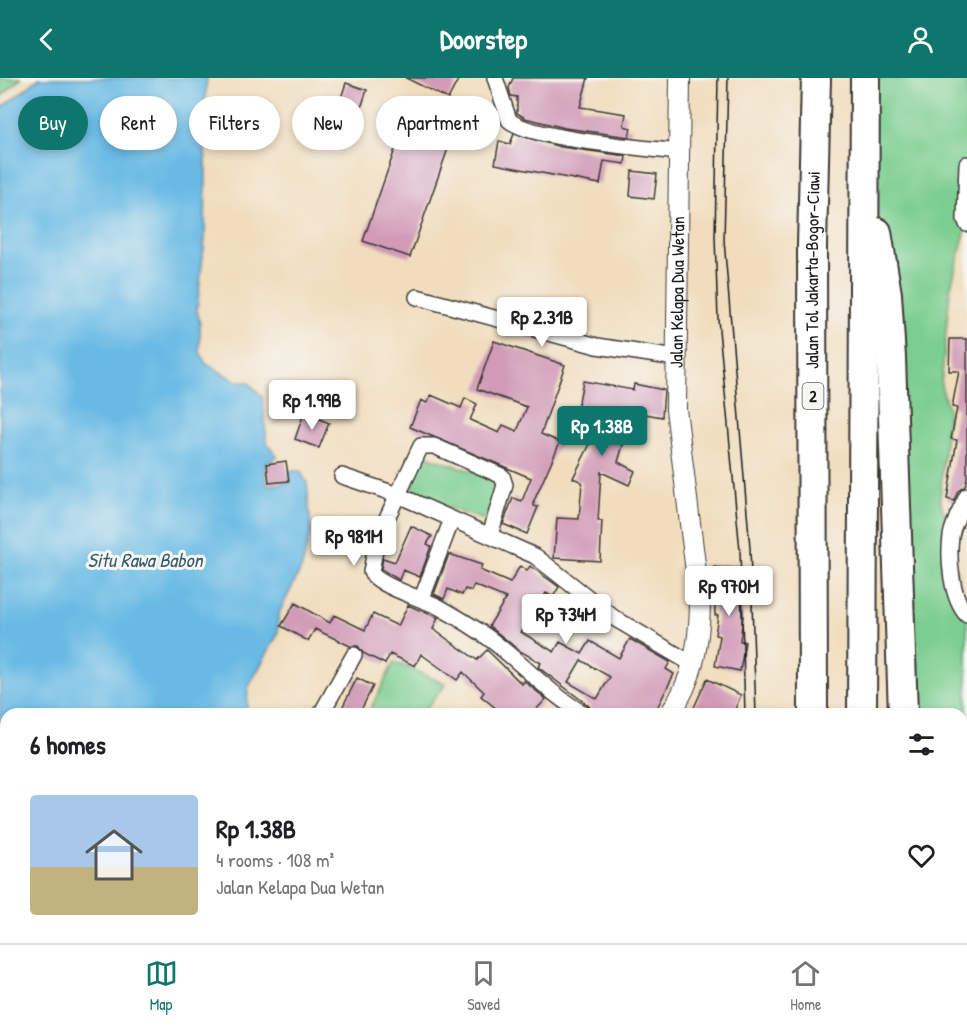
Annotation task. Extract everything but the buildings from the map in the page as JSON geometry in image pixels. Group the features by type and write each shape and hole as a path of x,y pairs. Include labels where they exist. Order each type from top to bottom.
{"highway":[{"name":"Jalan Tol Jakarta–Bogor–Ciawi","path":"813,708 812,246 816,78"},
{"path":"862,708 865,78"},
{"path":"863,165 886,294 903,708"}],"street":[{"path":"495,78 509,120 524,129 617,145 679,152"},
{"name":"Jalan Kelapa Dua Wetan","path":"673,708 690,678 694,665 700,606 680,452 676,358 680,78"},
{"path":"967,164 964,219 967,224"},
{"path":"417,297 597,346 676,358"},
{"path":"490,535 504,480 496,472 434,446 421,446 377,539 371,572 381,582 422,598 491,639 549,692 574,708"},
{"path":"342,476 398,495 535,556 614,618 694,665"},
{"path":"967,496 951,537 960,578 959,605 967,615"},
{"path":"422,598 452,519"},
{"path":"324,708 354,655"}],"green space":[{"path":"0,78 21,78 0,98"},
{"path":"865,78 967,78 967,224 950,290 941,385 948,409 940,499 951,537 951,548 967,615 967,708 919,708 918,664 900,664 881,252"},
{"path":"423,455 501,481 487,521 410,495"},
{"path":"394,662 446,684 426,708 371,708"}],"water":[{"name":"Situ Rawa Babon","path":"39,78 207,78 205,96 189,96 189,150 205,150 206,163 205,238 197,309 200,325 200,352 206,364 238,382 248,382 262,396 267,443 277,456 265,463 267,485 290,483 290,471 300,471 307,483 311,530 302,567 278,615 278,634 248,688 248,708 0,708 0,109"}],"tram line":[{"path":"718,78 715,238 718,319 740,551 745,708"},
{"path":"728,78 724,240 750,548 756,708"}]}
